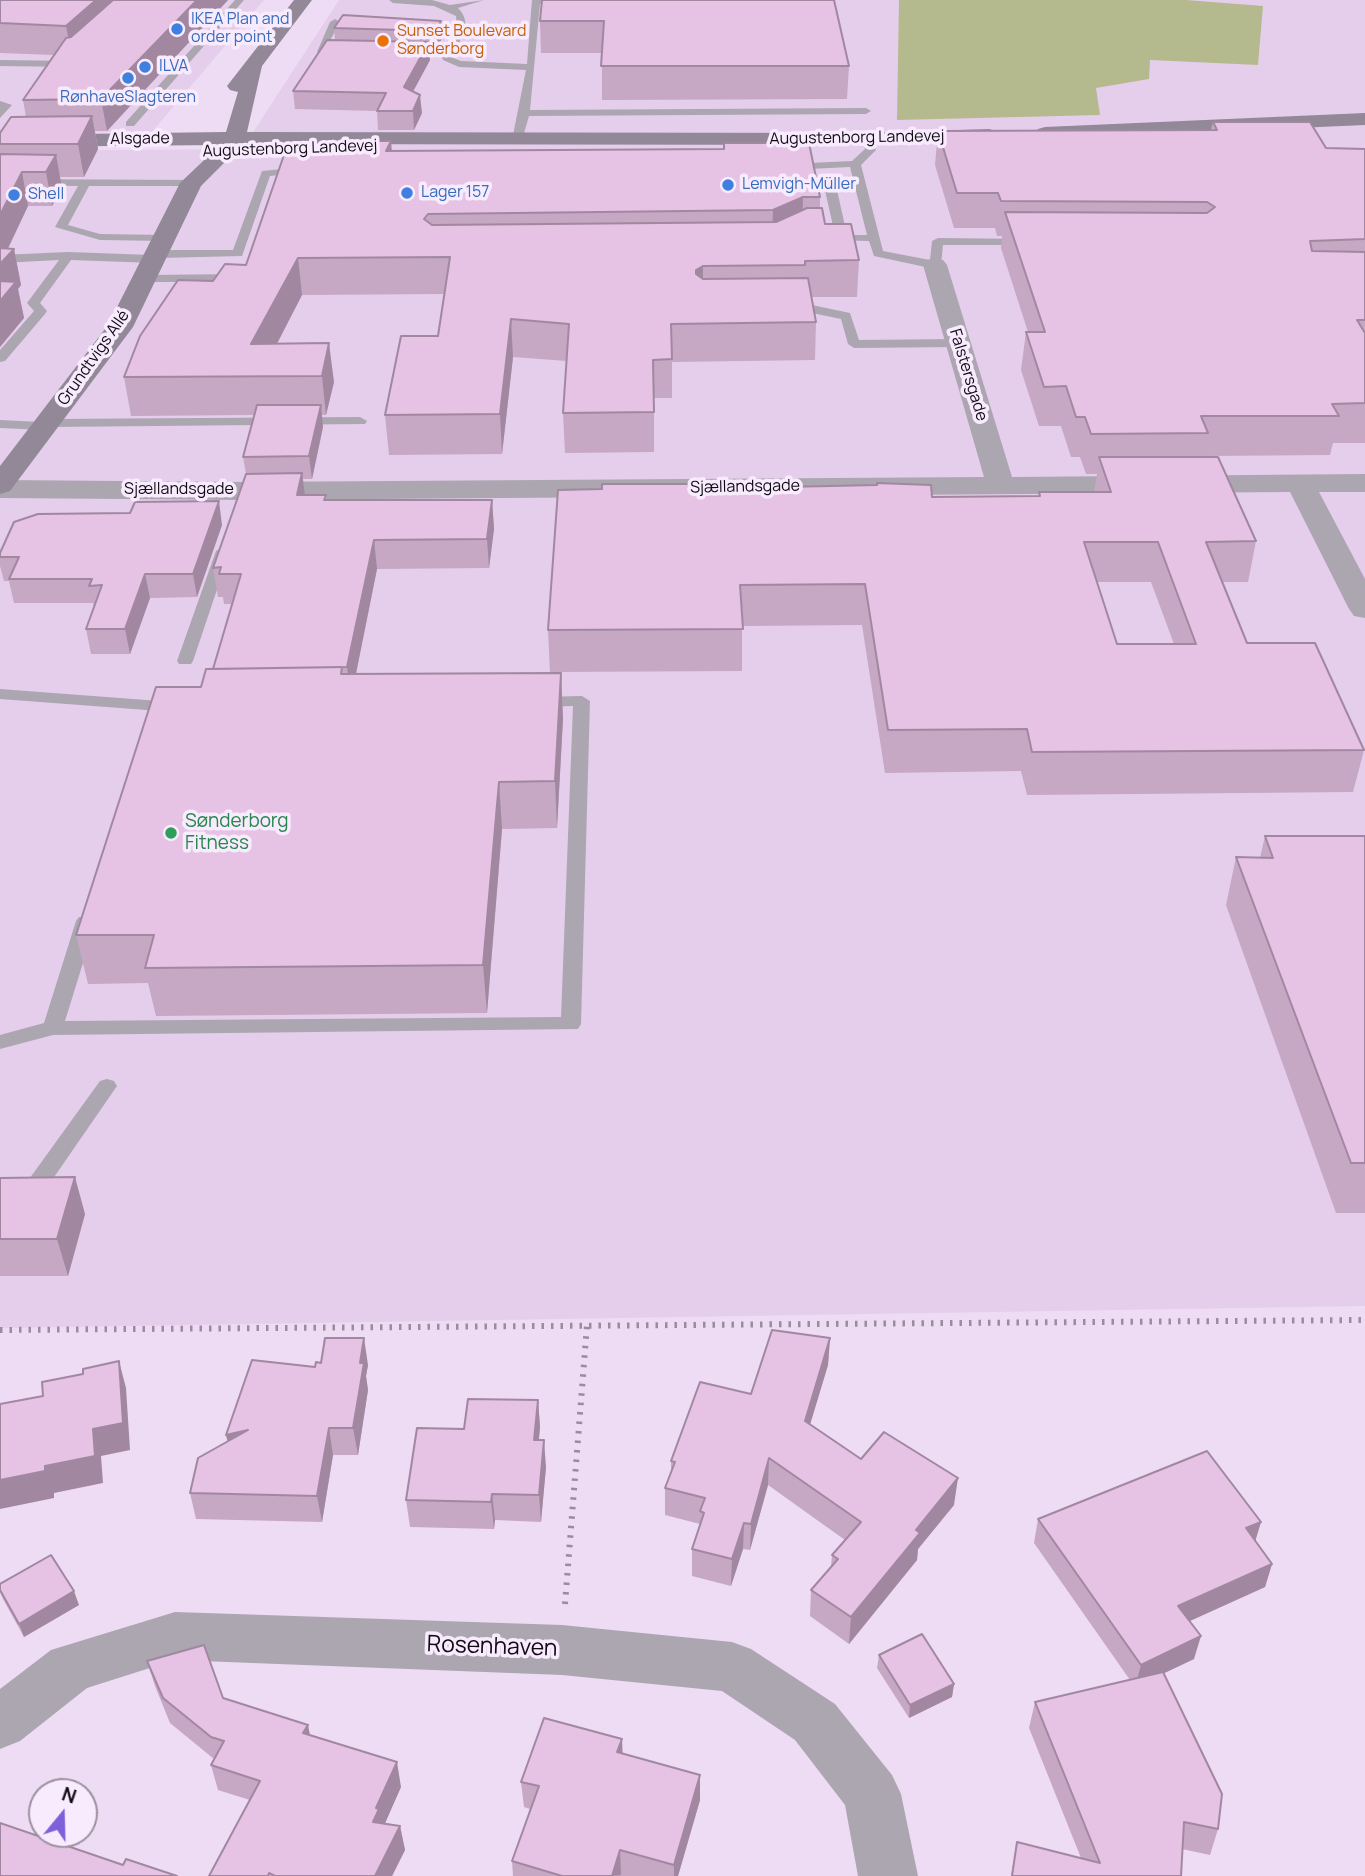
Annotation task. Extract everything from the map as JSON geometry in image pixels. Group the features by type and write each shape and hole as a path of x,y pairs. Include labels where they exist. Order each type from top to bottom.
{"street":[{"path":"228,97 303,0"},
{"path":"231,145 246,101 253,66"},
{"path":"191,183 191,146 211,118"},
{"name":"Augustenborg Landevej","path":"231,145 517,140 866,139 1365,119"},
{"name":"Augustenborg Landevej","path":"191,146 450,139 517,140"},
{"name":"Alsgade","path":"0,141 191,146"},
{"name":"Grundtvigs Allé","path":"0,487 120,327 191,183 231,145"},
{"name":"Alsgade","path":"0,151 191,146"},
{"name":"Falstersgade","path":"936,265 1000,484"},
{"path":"1300,483 1365,609"},
{"name":"Sjællandsgade","path":"0,487 241,497 1000,484 1365,483"},
{"name":"Rosenhaven","path":"0,1723 69,1668 175,1636 562,1650 732,1667 815,1722 872,1794 888,1876"}],"lane":[{"path":"130,124 240,0"},
{"path":"393,0 452,7 480,0"},
{"path":"517,140 526,113 536,1 576,1"},
{"path":"452,7 461,17 462,24 446,58 459,64 531,67"},
{"path":"335,22 320,50 350,53"},
{"path":"392,53 448,54"},
{"path":"0,63 72,64 82,55"},
{"path":"0,104 8,105 0,116"},
{"path":"526,113 866,111"},
{"path":"777,167 855,164 870,150 866,139"},
{"path":"855,164 878,254 936,265 938,241 1035,242"},
{"path":"0,259 238,254 266,173 311,170"},
{"path":"0,182 191,183"},
{"path":"86,182 61,227 100,237 156,257 251,278"},
{"path":"831,190 842,238"},
{"path":"816,238 874,238"},
{"path":"0,358 41,311 33,303 68,256"},
{"path":"768,308 807,308 846,316 854,344 958,343"},
{"path":"0,424 360,421"},
{"path":"185,661 230,530"},
{"path":"0,694 150,714 194,707"},
{"path":"0,1042 53,1028 571,1024 582,701 513,702"},
{"path":"53,1028 90,908"},
{"path":"0,1188 33,1189 107,1086"}],"path":[{"path":"0,1330 1365,1320"},
{"path":"562,1650 587,1325"}],"shaded area":[{"path":"0,0 264,0 152,132 0,133"},
{"path":"339,0 1365,0 1365,1306 0,1328 0,151 242,149"}],"green space":[{"path":"899,0 1186,0 1263,6 1258,65 1150,60 1149,79 1096,88 1100,115 897,120"}],"building":[{"path":"0,0 96,0 66,26 0,23"},
{"path":"113,0 197,0 101,99 23,100 66,38 71,37"},
{"path":"542,0 834,0 849,66 601,66 604,21 540,21"},
{"path":"343,15 441,21 435,31 334,28"},
{"path":"327,40 429,42 404,87 420,95 413,111 377,111 386,93 293,91"},
{"path":"92,116 78,144 0,144 0,133 11,117"},
{"path":"1213,122 1310,122 1326,148 1365,149 1365,239 1310,241 1312,251 1365,252 1365,320 1357,320 1365,333 1365,403 1332,404 1339,416 1201,416 1208,433 1091,434 1085,417 1076,417 1066,386 1044,387 1026,332 1045,332 1005,212 1207,213 1215,207 1207,202 1001,201 998,193 957,193 938,131 1217,130"},
{"path":"353,141 391,141 386,151 724,149 724,143 809,143 820,197 803,197 773,210 428,214 424,219 432,225 776,222 807,208 822,208 825,224 851,224 859,260 805,261 805,265 703,266 696,270 696,274 703,279 808,278 816,322 671,324 672,359 653,360 654,412 563,413 569,324 511,319 500,414 385,415 401,336 438,336 450,257 298,258 251,344 329,343 322,376 124,377 140,336 178,280 213,281 225,264 246,265 285,152 348,152"},
{"path":"0,154 56,155 46,172 22,172 0,215"},
{"path":"0,248 14,249 0,264"},
{"path":"0,281 16,282 0,301"},
{"path":"257,405 321,405 309,456 243,457"},
{"path":"1099,457 1218,457 1256,541 1206,542 1247,643 1315,643 1364,750 1032,752 1027,729 888,730 865,584 740,585 743,629 548,630 558,490 602,489 602,484 783,487 877,483 931,485 932,497 1111,492","holes":["1084,542 1158,542 1196,644 1117,644"]},
{"path":"302,473 297,495 326,495 324,500 492,500 487,539 374,540 347,667 213,669 241,574 219,574 221,567 213,568 246,474"},
{"path":"219,501 193,574 145,574 125,629 86,629 102,585 89,586 92,579 9,579 19,557 0,557 14,522 38,514 130,513 135,502"},
{"path":"342,667 341,674 561,673 555,781 499,782 483,965 145,968 154,935 76,935 156,687 201,687 206,669"},
{"path":"1265,836 1365,836 1365,1163 1351,1163 1236,857 1273,858"},
{"path":"75,1177 57,1239 0,1239 0,1178"},
{"path":"772,1330 830,1338 805,1421 861,1459 884,1432 958,1478 916,1530 920,1533 851,1617 811,1590 838,1559 832,1555 861,1522 769,1458 751,1524 744,1523 732,1559 692,1549 704,1513 700,1511 705,1498 665,1488 675,1462 671,1461 700,1382 751,1394"},
{"path":"325,1338 364,1338 360,1363 364,1363 353,1428 329,1428 317,1496 190,1493 198,1458 248,1430 226,1435 252,1360 315,1367 316,1362 321,1363"},
{"path":"119,1361 123,1423 93,1429 95,1456 45,1466 45,1471 0,1480 0,1404 43,1396 42,1382 83,1374 83,1369"},
{"path":"468,1399 538,1400 534,1440 544,1440 539,1495 492,1494 491,1502 406,1500 417,1428 464,1429"},
{"path":"1207,1451 1261,1522 1246,1528 1272,1564 1178,1606 1201,1636 1141,1665 1038,1519"},
{"path":"51,1555 74,1591 19,1624 0,1590 0,1584"},
{"path":"922,1634 954,1684 910,1705 879,1655"},
{"path":"204,1645 223,1698 308,1725 303,1733 397,1762 376,1808 379,1809 373,1822 400,1826 375,1876 275,1876 269,1873 268,1876 209,1876 260,1781 211,1765 224,1741 211,1737 163,1698 147,1661"},
{"path":"1163,1672 1222,1794 1218,1829 1184,1822 1181,1876 1012,1876 1017,1842 1100,1863 1035,1702"},
{"path":"544,1718 622,1739 617,1752 700,1775 674,1865 620,1850 612,1876 562,1876 512,1861 539,1786 521,1782"},
{"path":"0,1823 28,1833 28,1848 73,1848 123,1865 126,1859 177,1876 0,1876"}],"place":[{"name":"IKEA Plan and order point","path":"177,29"},
{"name":"Sunset Boulevard Sønderborg","path":"383,41"},
{"name":"ILVA","path":"145,67"},
{"name":"RønhaveSlagteren","path":"128,78"},
{"name":"Lemvigh-Müller","path":"728,185"},
{"name":"Lager 157","path":"407,193"},
{"name":"Shell","path":"14,195"},
{"name":"Sønderborg Fitness","path":"171,833"}]}
